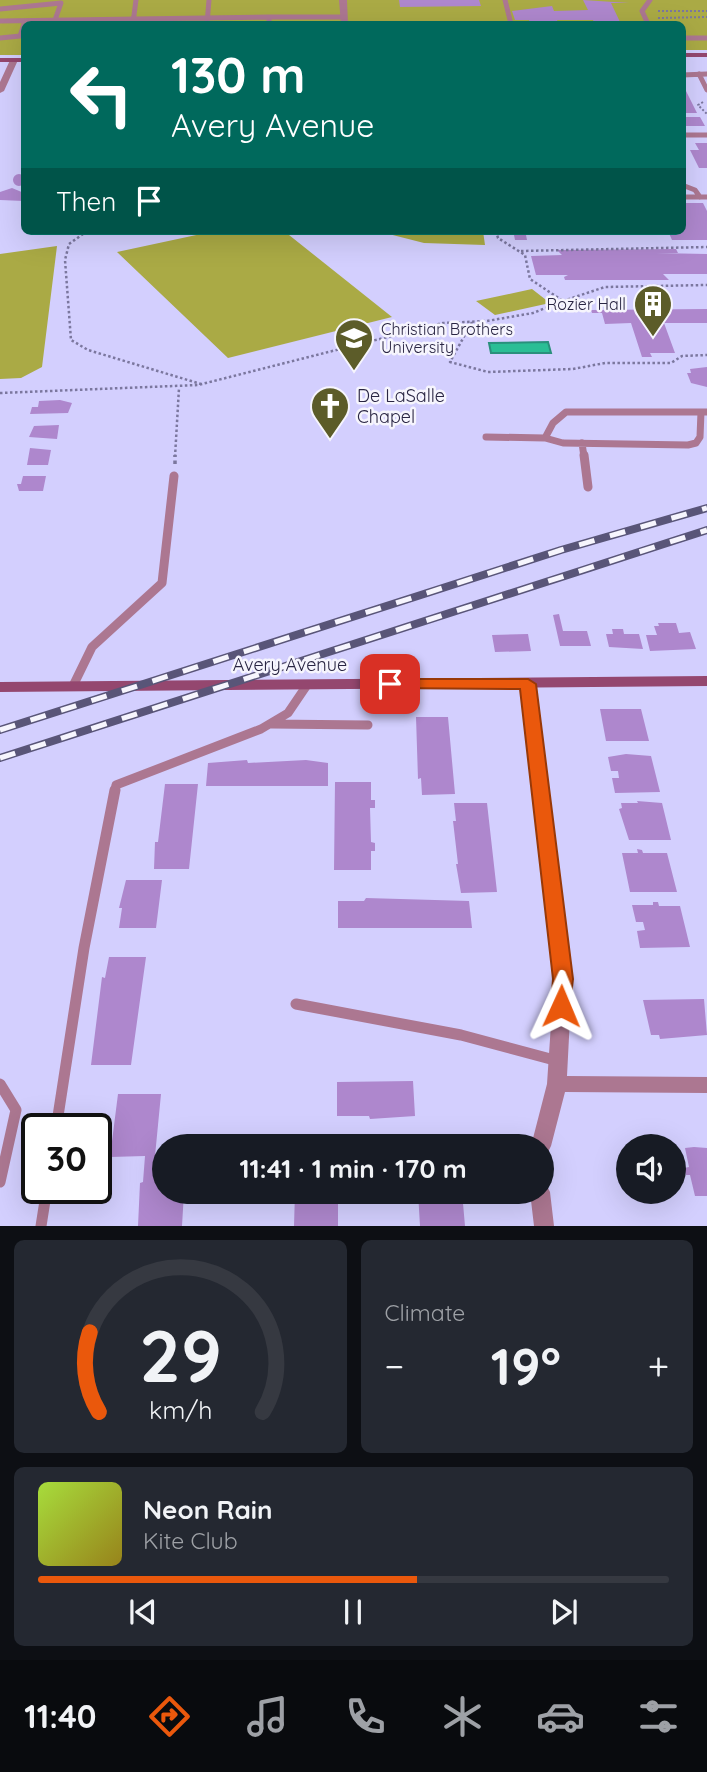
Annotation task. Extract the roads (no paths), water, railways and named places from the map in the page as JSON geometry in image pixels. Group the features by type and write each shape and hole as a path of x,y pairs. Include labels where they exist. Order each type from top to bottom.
{"street":[{"path":"343,0 344,21"},
{"path":"686,55 707,55"},
{"path":"0,60 21,60"},
{"path":"0,90 14,60"},
{"name":"Avery Avenue","path":"0,687 707,681"},
{"path":"528,684 563,979 557,1084 544,1134"},
{"path":"557,1084 707,1085"},
{"path":"541,1204 544,1226"}],"lane":[{"path":"4,0 1,8 54,2 61,4 55,20"},
{"path":"133,21 136,0"},
{"path":"209,0 207,21 269,17 344,21"},
{"path":"505,0 510,21"},
{"path":"649,21 642,11 650,0"},
{"path":"0,21 94,21"},
{"path":"0,38 20,36 21,33"},
{"path":"686,38 707,38"},
{"path":"686,75 707,74"},
{"path":"699,75 707,90"},
{"path":"686,135 707,135"},
{"path":"686,186 703,197"},
{"path":"486,437 545,438 563,443 696,443 704,412 566,412 557,416 545,438"},
{"path":"582,443 588,487"},
{"path":"73,686 92,647 162,583 174,476"},
{"path":"58,1113 84,948 116,785 269,724 288,713 307,685"},
{"path":"269,724 368,725"},
{"path":"296,1004 461,1035 558,1061"},
{"path":"0,1084 16,1110 0,1182"},
{"path":"41,1226 44,1204"}],"railway":[{"path":"0,730 561,550 707,508"},
{"path":"0,758 707,530"}],"place":[{"name":"Rozier Hall","path":"653,338"},
{"name":"Christian Brothers University","path":"354,372"},
{"name":"De LaSalle Chapel","path":"330,440"}]}
